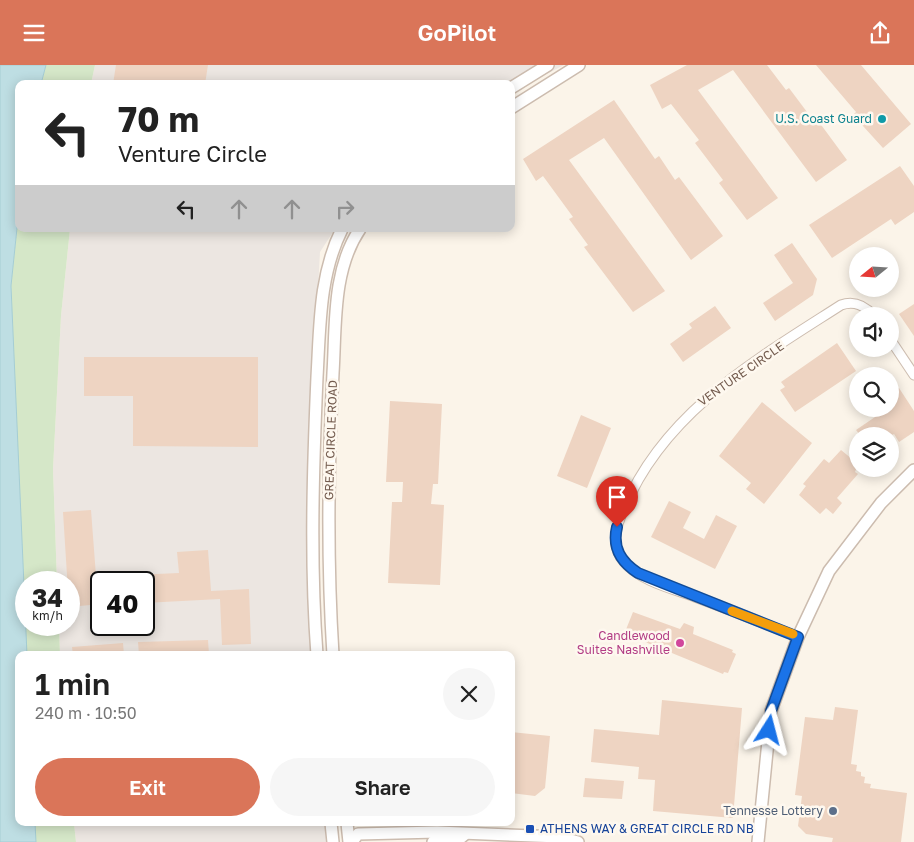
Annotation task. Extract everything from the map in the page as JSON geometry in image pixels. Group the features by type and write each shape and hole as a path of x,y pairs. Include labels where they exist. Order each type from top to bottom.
{"street":[{"path":"515,86 548,65"},
{"path":"515,105 579,65"},
{"name":"GREAT CIRCLE ROAD","path":"317,651 313,538 315,419 321,314 327,266 341,232"},
{"name":"GREAT CIRCLE ROAD","path":"333,651 329,561 329,471 337,302 344,263 359,232"},
{"name":"VENTURE CIRCLE","path":"798,637 638,573 623,561 617,551 617,527 631,492 649,460 670,432 704,399 841,305 847,303 859,304 863,307"},
{"path":"899,352 914,375"},
{"path":"758,842 771,711 798,637 829,571 881,503 914,470"},
{"path":"332,826 333,842"},
{"path":"347,826 348,842"},
{"path":"348,842 358,834 466,833 559,837 578,842"},
{"path":"433,842 458,840 466,833"}],"shaded area":[{"path":"95,65 564,65 515,90 515,80 92,80"},
{"path":"70,232 333,232 320,252 313,380 313,651 60,651 59,636 80,636 80,571 57,571 53,469 61,316"},
{"path":"74,826 327,826 329,842 76,842"}],"green space":[{"path":"46,65 95,65 92,80 42,80"},
{"path":"17,232 70,232 61,316 53,469 57,571 22,571 11,286"},
{"path":"24,636 59,636 60,651 25,651"},
{"path":"33,826 74,826 76,842 34,842"}],"water":[{"path":"0,65 46,65 42,80 15,80 15,232 17,232 11,286 23,571 15,571 15,636 26,636 27,651 15,651 15,826 35,826 36,842 0,842"}],"building":[{"path":"116,65 208,65 206,80 114,80"},
{"path":"687,65 767,65 786,90 789,88 816,124 819,122 847,160 816,182 733,70 698,90 778,198 747,220 719,183 723,180 695,143 699,140 671,104 662,109 650,85"},
{"path":"816,65 861,65 911,124 883,148 853,115 856,112"},
{"path":"614,100 655,159 659,156 675,180 679,177 723,236 691,260 604,138 569,160 665,291 633,312 584,247 588,245 569,219 573,217 543,176 536,181 523,159"},
{"path":"900,166 914,186 914,212 895,225 891,219 832,258 809,225"},
{"path":"792,243 817,279 813,295 775,321 763,303 793,283 774,255"},
{"path":"914,304 914,336 899,314"},
{"path":"715,306 731,328 683,362 670,344 692,328 689,324"},
{"path":"837,343 853,367 849,367 849,376 795,412 780,390 785,387 781,382"},
{"path":"84,357 258,357 258,447 133,446 133,396 84,396"},
{"path":"899,388 914,411 914,432 899,442 899,427 860,427 875,417 899,417"},
{"path":"390,401 442,404 438,484 433,484 431,504 444,505 440,585 388,583 392,502 402,502 403,482 386,482"},
{"path":"762,402 812,443 764,504 746,489 751,483 719,456"},
{"path":"581,415 611,428 587,488 557,476"},
{"path":"841,450 849,457 849,477 855,477 837,498 842,503 833,514 826,508 820,514 799,495 806,486 803,484 824,459 829,463"},
{"path":"669,501 691,512 683,528 704,539 716,515 737,526 715,569 651,537"},
{"path":"91,510 96,571 90,571 90,605 80,606 80,571 67,571 63,512"},
{"path":"208,550 211,591 249,589 251,644 222,645 220,599 155,602 155,574 179,573 177,552"},
{"name":"Candlewood Suites Nashville","path":"633,612 680,629 684,623 694,627 693,634 733,650 732,652 736,654 728,673 724,672 723,674 628,635 629,633 625,632"},
{"path":"208,640 209,651 139,651 138,642"},
{"path":"123,643 124,651 72,651 72,647"},
{"path":"662,700 742,708 733,818 653,811 655,780 638,779 639,767 591,762 594,729 659,735"},
{"path":"835,707 858,710 851,764 857,765 856,771 861,772 861,776 865,777 864,783 871,784 870,788 907,793 901,842 832,842 833,838 806,834 798,826 802,796 795,795 805,717 833,720"},
{"path":"515,732 550,736 545,788 535,796 515,794"},
{"path":"585,778 624,781 622,799 583,797"}],"slow traffic":[{"path":"732,611 793,634"}],"place":[{"name":"U.S. Coast Guard","path":"882,119"},
{"name":"Candlewood Suites Nashville","path":"680,643"},
{"name":"Tennesse Lottery","path":"833,811"},
{"name":"ATHENS WAY & GREAT CIRCLE RD NB","path":"530,829"}],"route":[{"path":"617,527 617,551 623,561 638,573 798,637 771,711 769,730"}]}
